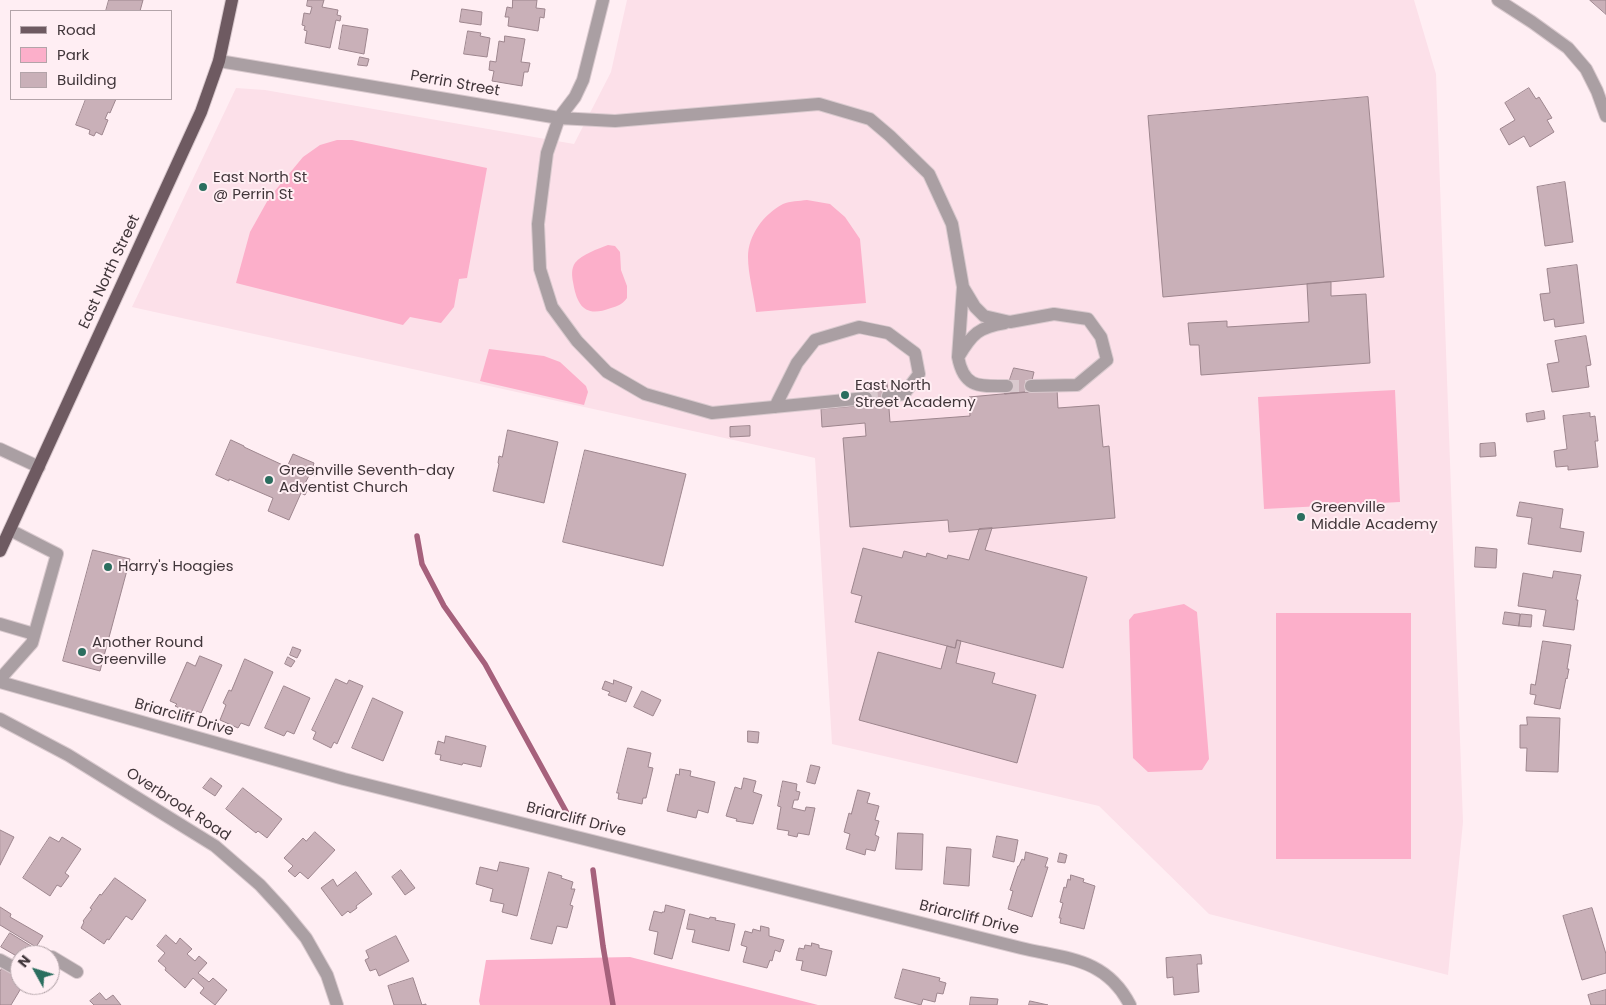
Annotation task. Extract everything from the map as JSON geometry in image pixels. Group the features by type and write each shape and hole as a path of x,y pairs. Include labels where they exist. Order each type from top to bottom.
{"main road":[{"name":"East North Street","path":"0,551 201,112 219,60 232,0"}],"street":[{"path":"603,0 583,80 575,97 559,118 547,153 538,224 540,269 552,307 577,341 608,372 645,394 712,414 866,398"},
{"path":"1498,0 1568,48 1586,69 1597,91 1606,116"},
{"name":"Perrin Street","path":"219,60 559,118 615,121 819,104 870,119 929,174 952,224 963,287"},
{"path":"963,287 984,316 1010,322"},
{"path":"963,287 958,357 960,367 966,378 979,386 1007,386"},
{"path":"958,357 974,334 992,325 1054,314 1088,319 1101,337 1107,360 1077,385 1031,386"},
{"path":"775,407 797,363 815,340 859,327 888,333 914,353 919,374 904,394 888,396"},
{"path":"0,448 39,467"},
{"path":"0,680 32,643 57,554 10,530"},
{"path":"0,624 34,634"},
{"name":"Briarcliff Drive","path":"0,680 344,779 1011,946 1086,963 1104,973 1121,989 1130,1005"},
{"name":"Overbrook Road","path":"0,719 68,755 215,846 260,885 284,910 306,938 327,975 337,1005"},
{"path":"60,962 77,972"}],"shaded area":[{"name":"East North Street Academy","path":"627,0 1414,0 1436,74 1463,822 1448,975 1209,914 1099,806 832,744 815,458 132,307 236,88 265,90 574,144 611,72"}],"green space":[{"path":"337,140 352,140 487,168 467,278 459,279 454,307 441,323 410,317 403,325 236,283 250,232 269,198 303,157 320,145"},
{"path":"807,200 830,204 845,217 860,239 866,303 756,312 748,257 754,233 764,219 776,208 786,203"},
{"path":"608,245 615,246 620,252 621,270 627,286 627,298 618,306 595,312 584,308 577,298 572,272 575,263 582,257"},
{"path":"489,349 544,356 560,362 586,386 588,392 584,405 480,381"},
{"path":"1395,390 1400,502 1264,509 1258,397"},
{"path":"1184,604 1197,612 1209,759 1202,770 1148,772 1133,758 1129,620 1134,614"},
{"path":"1276,613 1411,613 1411,859 1276,859"},
{"path":"630,957 818,1005 480,1005 479,1001 486,960"}],"building":[{"path":"109,0 143,0 140,10 106,10"},
{"path":"308,0 324,0 322,7 338,10 337,15 341,16 340,21 336,20 330,48 305,43 307,31 304,30 305,26 302,25 304,13 310,14 312,7 307,6"},
{"path":"513,0 537,0 536,8 545,9 544,18 540,17 538,31 508,26 509,17 505,17 507,7 512,8"},
{"path":"1590,0 1606,0 1606,14"},
{"path":"462,9 482,12 481,25 460,22"},
{"path":"343,25 368,29 364,54 339,49"},
{"path":"468,31 481,33 480,36 490,38 487,57 464,54"},
{"path":"505,36 525,39 521,62 530,63 528,72 524,72 522,86 492,81 494,71 489,70 490,61 496,62 499,41 504,42"},
{"path":"360,57 369,59 367,66 358,65"},
{"path":"1529,88 1536,99 1539,97 1552,118 1547,120 1554,132 1530,147 1524,136 1509,145 1500,129 1515,120 1505,103"},
{"path":"1368,97 1384,277 1163,297 1148,116"},
{"path":"86,100 116,100 105,119 108,120 102,135 96,132 94,136 89,134 90,130 76,125"},
{"path":"1565,182 1573,242 1545,246 1537,187"},
{"path":"1577,265 1584,323 1555,327 1554,319 1544,321 1540,294 1550,293 1547,269"},
{"path":"1331,282 1331,296 1366,294 1370,363 1201,375 1199,345 1190,345 1188,323 1227,321 1227,327 1309,322 1307,284"},
{"path":"1586,336 1591,365 1586,366 1589,387 1552,392 1547,364 1559,362 1555,341"},
{"path":"1014,368 1034,372 1029,392 1005,394"},
{"path":"887,382 890,422 970,416 969,397 1057,389 1058,408 1099,405 1103,447 1109,446 1115,518 949,532 948,520 850,527 843,438 866,436 865,423 822,427 821,409 867,405 865,384"},
{"path":"1544,411 1545,419 1527,422 1526,414"},
{"path":"1590,413 1590,417 1595,416 1598,441 1595,441 1598,467 1568,470 1568,466 1556,467 1554,451 1567,449 1563,416"},
{"path":"750,426 750,436 730,437 730,427"},
{"path":"508,430 558,442 544,503 493,491 499,456 502,457"},
{"name":"Greenville Seventh-day Adventist Church","path":"231,440 287,467 293,454 314,463 313,466 318,468 315,476 310,474 304,485 309,487 305,495 301,493 289,520 268,511 273,498 216,475"},
{"path":"1495,443 1496,456 1480,457 1480,444"},
{"path":"585,450 686,474 663,566 563,542"},
{"path":"1520,502 1563,509 1560,528 1584,532 1581,552 1528,544 1532,518 1517,516"},
{"path":"992,528 985,550 1087,577 1063,668 957,640 955,648 855,622 862,596 851,593 863,548 902,558 904,551 926,557 927,553 947,559 948,555 969,560 979,529"},
{"path":"1476,547 1497,549 1496,568 1475,567"},
{"path":"93,550 130,559 100,671 63,661"},
{"path":"1554,571 1581,575 1576,600 1578,600 1574,630 1543,626 1546,610 1518,606 1523,573 1552,578"},
{"path":"1505,612 1520,614 1519,626 1503,624"},
{"path":"1521,614 1532,615 1531,627 1519,626"},
{"path":"957,640 961,641 956,663 995,673 992,683 1036,695 1017,763 859,720 878,652 941,669 947,646 955,648"},
{"path":"1543,641 1571,645 1567,669 1569,669 1560,709 1534,704 1536,695 1530,694 1531,684 1535,685"},
{"path":"293,647 301,650 297,658 290,655"},
{"path":"200,656 222,665 201,713 197,711 195,715 175,706 177,704 170,701 187,662 195,666"},
{"path":"288,657 295,661 291,667 285,664"},
{"path":"245,659 273,672 249,726 241,723 238,728 220,720 226,705 223,703 229,690 231,691"},
{"path":"336,679 347,684 349,680 363,686 337,744 334,742 331,748 313,739 316,732 312,730"},
{"path":"614,680 632,687 626,702 608,695 610,692 602,689 605,681 613,684"},
{"path":"284,686 310,698 294,734 287,731 284,736 265,728"},
{"path":"642,691 661,700 653,716 634,707"},
{"path":"373,698 403,712 383,761 352,748"},
{"path":"1527,717 1560,718 1558,772 1526,771 1527,748 1520,748 1520,725 1527,725"},
{"path":"748,731 759,732 758,743 748,742"},
{"path":"446,736 486,746 481,767 440,760 441,755 435,754 438,741 444,743"},
{"path":"628,748 651,753 648,767 653,768 646,798 643,798 642,804 618,799 619,793 617,793"},
{"path":"811,765 820,767 815,784 807,782"},
{"path":"680,769 691,771 690,776 715,782 708,813 698,810 696,818 667,811 676,774 679,775"},
{"path":"211,778 222,786 215,796 203,788"},
{"path":"744,778 756,781 753,792 762,795 753,824 736,821 737,819 726,816 735,787 741,789"},
{"path":"783,781 797,784 796,791 800,792 798,800 794,800 792,808 805,811 806,807 815,808 809,835 798,833 797,837 788,835 789,831 777,829 781,807 778,806"},
{"path":"243,788 282,819 267,838 258,831 256,833 226,809"},
{"path":"858,790 870,793 867,803 879,806 875,820 879,821 875,835 879,837 875,851 866,849 865,855 846,849 850,834 844,832"},
{"path":"0,830 14,837 0,865"},
{"path":"315,832 335,850 308,879 300,872 295,877 288,871 293,866 284,858 303,838 306,841"},
{"path":"898,833 923,834 922,870 896,869"},
{"path":"997,836 1018,840 1014,862 993,857"},
{"path":"50,837 59,842 62,837 81,849 65,873 69,876 61,887 57,885 50,896 23,878"},
{"path":"947,847 971,849 969,886 944,884"},
{"path":"1026,852 1048,858 1045,867 1048,867 1032,917 1008,909 1013,891 1010,890 1018,866 1022,859 1024,860"},
{"path":"1060,853 1067,855 1065,863 1058,862"},
{"path":"500,862 529,868 517,916 502,912 504,904 490,901 493,889 476,884 480,867 497,871"},
{"path":"401,870 415,888 405,895 392,877"},
{"path":"356,872 372,894 356,906 357,908 350,913 348,911 342,916 321,888 333,879 337,886"},
{"path":"549,872 573,882 571,889 575,889 570,905 573,906 567,928 557,926 552,944 531,939"},
{"path":"1071,875 1084,879 1083,882 1095,886 1084,929 1060,923 1061,918 1059,918 1063,903 1060,902 1064,887 1066,888"},
{"path":"115,878 146,900 132,920 126,916 104,944 81,928 83,921 92,909 90,908"},
{"path":"666,905 685,910 672,959 654,954 658,932 649,930 654,911 664,912"},
{"path":"0,907 11,914 10,917 43,936 37,945 33,945 0,925"},
{"path":"1592,908 1606,954 1606,973 1582,980 1563,916"},
{"path":"690,914 709,919 710,917 716,918 715,920 735,924 729,951 692,942 695,930 687,929"},
{"path":"761,926 769,928 769,936 784,940 780,952 775,950 772,961 770,960 767,968 743,962 747,947 741,945 745,931 752,933 753,929 760,931"},
{"path":"10,933 29,945 10,945 10,952 1,947"},
{"path":"166,935 176,944 180,938 192,949 187,954 195,961 199,956 207,963 198,973 209,982 213,978 227,990 215,1005 200,993 204,988 193,978 185,988 158,961 165,953 157,946"},
{"path":"396,936 409,961 379,976 376,969 370,971 365,960 369,958 366,951"},
{"path":"812,943 819,945 819,948 832,951 826,976 801,970 803,961 796,960 799,948 804,949 805,945 811,946"},
{"path":"1201,955 1202,964 1197,964 1199,992 1174,995 1173,977 1167,978 1166,958"},
{"path":"2,968 10,972 10,995 17,995 11,1005 0,1005 0,972"},
{"path":"903,969 940,978 939,981 946,983 943,994 937,993 935,1002 923,999 921,1005 895,998"},
{"path":"413,978 422,1005 394,1005 388,986"},
{"path":"1606,990 1606,1005 1591,1005 1588,995"},
{"path":"100,993 106,1000 113,995 121,1005 94,1005 90,1001"},
{"path":"971,997 998,999 997,1005 970,1005"},
{"path":"1030,1001 1048,1005 1029,1005"}],"waterway":[{"path":"417,536 422,564 444,606 485,664 568,815"},
{"path":"593,870 613,1005"}],"tunnel":[{"path":"1007,386 1031,386"},
{"path":"866,398 888,396"}],"place":[{"name":"East North St @ Perrin St","path":"203,187"},
{"name":"East North Street Academy","path":"845,395"},
{"name":"Greenville Seventh-day Adventist Church","path":"269,480"},
{"name":"Greenville Middle Academy","path":"1301,517"},
{"name":"Harry's Hoagies","path":"108,567"},
{"name":"Another Round Greenville","path":"82,652"}]}
